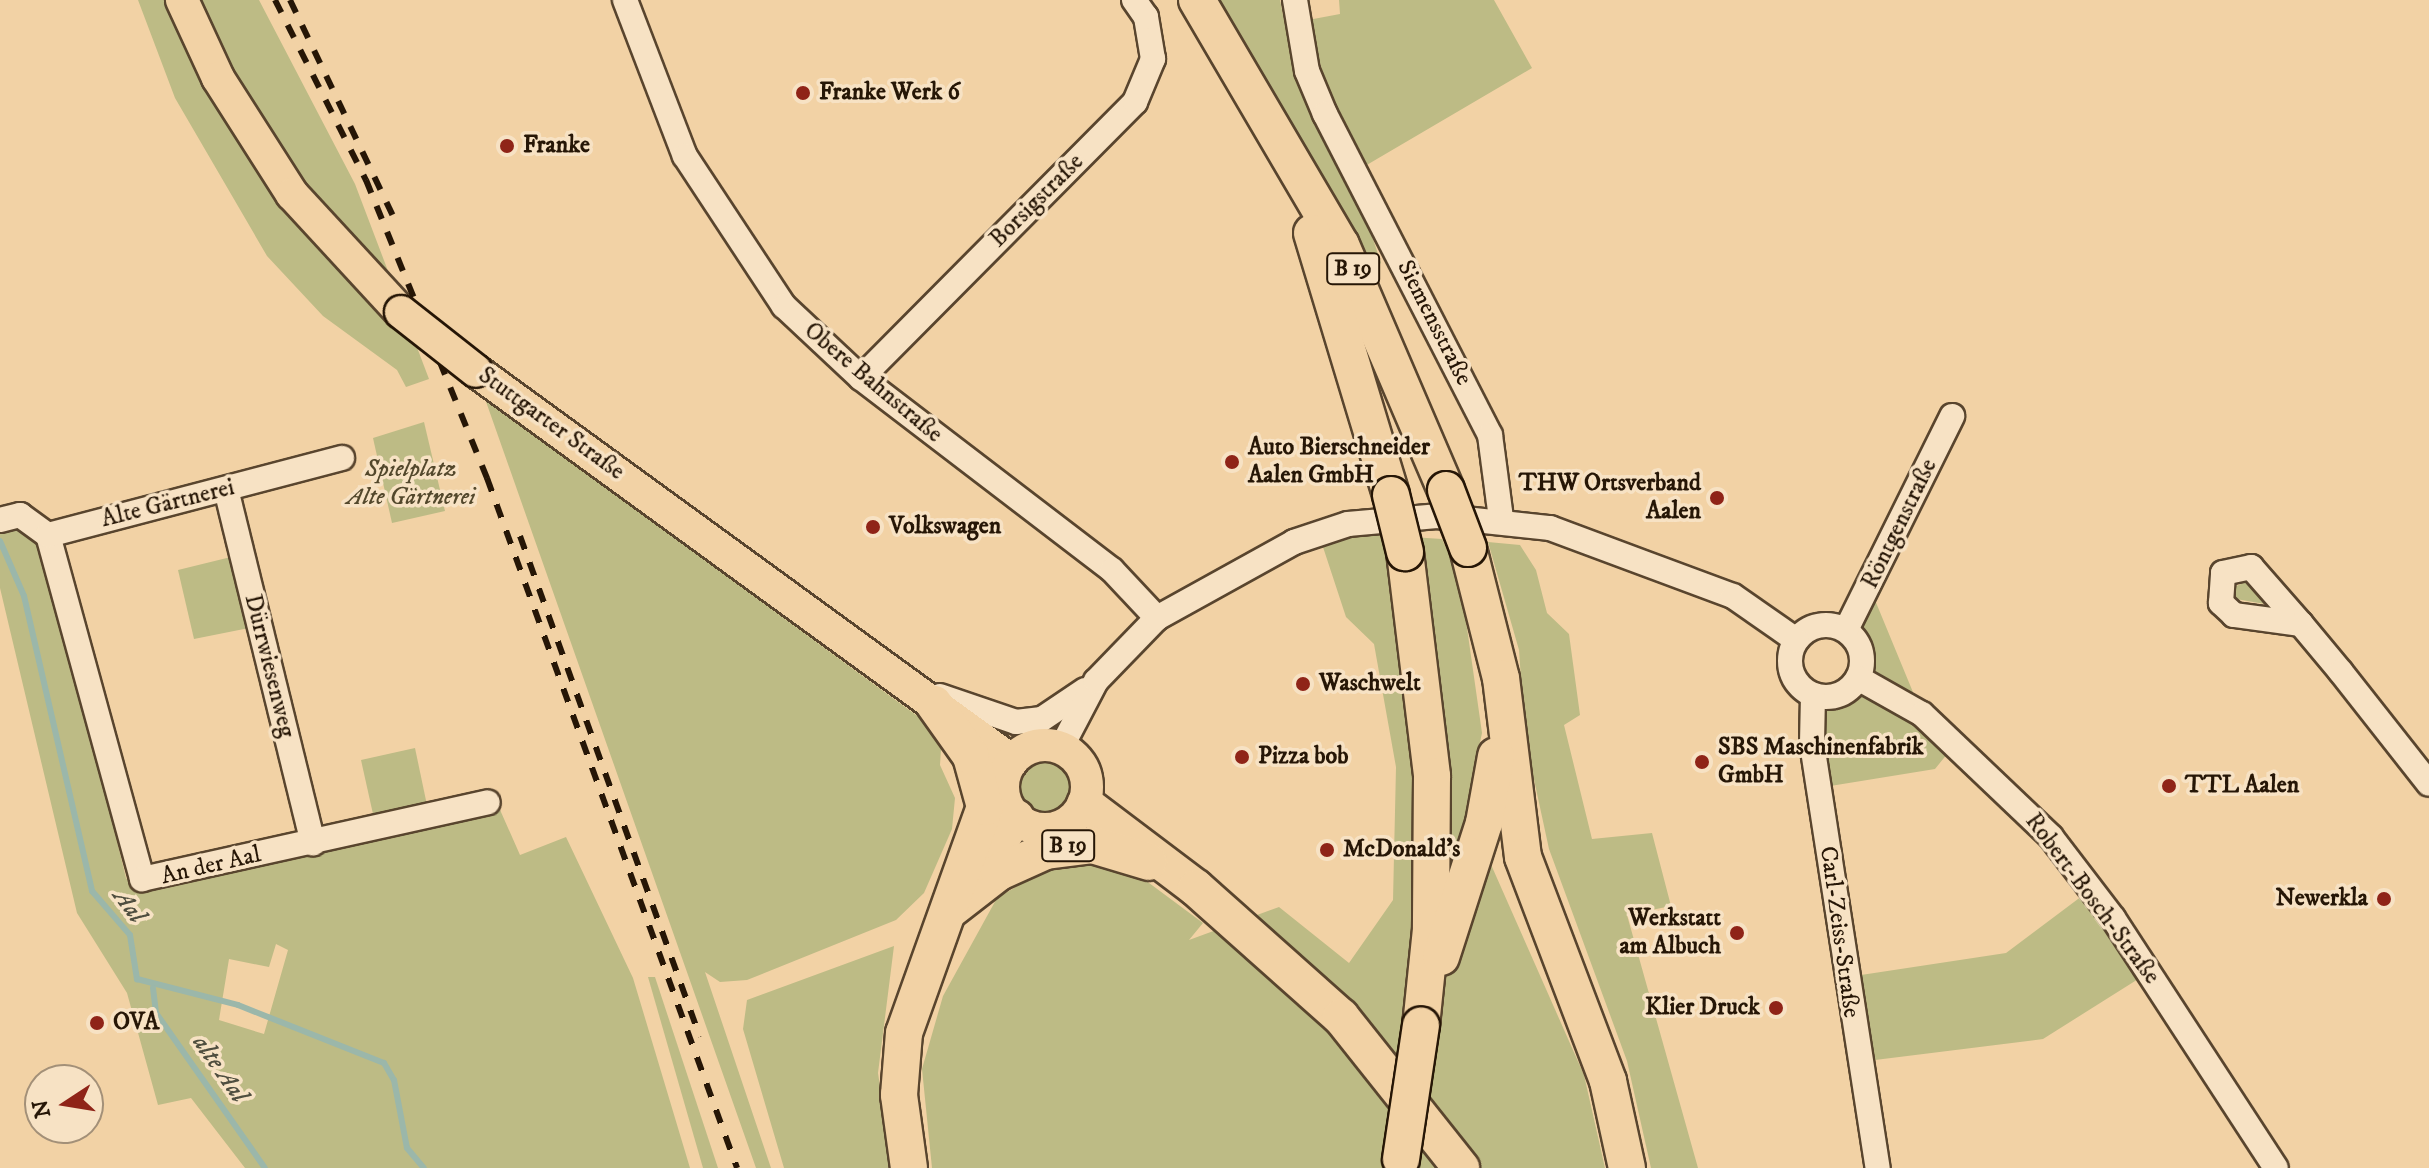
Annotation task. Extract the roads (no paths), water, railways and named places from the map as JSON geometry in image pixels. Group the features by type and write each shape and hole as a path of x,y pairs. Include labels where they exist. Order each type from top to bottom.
{"highway":[{"name":"B 19","path":"1197,0 1235,60 1362,287 1468,548 1501,678 1523,857 1604,1071 1627,1168"},
{"name":"B 19","path":"1235,60 1331,282 1405,552 1432,776 1424,1011 1400,1163"},
{"name":"B 19","path":"1424,1011 1484,823 1501,678"},
{"path":"909,1168 900,1064 911,1004 948,911 984,798 971,756 934,704"},
{"name":"B 19","path":"1085,804 1196,888 1341,1017 1461,1168"},
{"path":"948,911 1016,818"},
{"name":"B 19","path":"948,911 999,872 1065,846 1127,852 1196,888"}],"main road":[{"name":"Stuttgarter Straße","path":"182,0 218,78 292,194 401,312 476,371 1012,761"},
{"path":"1034,746 1061,748 1087,777 1085,804 1054,829 1016,818 1003,791 1012,761 1034,746"}],"street":[{"name":"Obere Bahnstraße","path":"625,0 685,156 722,220 784,306 861,378 1112,570 1157,618"},
{"name":"Borsigstraße","path":"861,378 1135,102 1153,59 1146,17 1134,0"},
{"name":"Siemensstraße","path":"1295,0 1307,71 1325,114 1490,435 1501,518"},
{"name":"Röntgenstraße","path":"1846,630 1952,416"},
{"name":"Alte Gärtnerei","path":"48,535 342,458"},
{"name":"Dürrwiesenweg","path":"226,489 313,843"},
{"path":"5,518 32,520 48,535"},
{"path":"894,673 982,715 1016,722 1054,713 1096,681 1157,618 1294,542 1348,524 1501,518 1685,575 1733,596 1796,640"},
{"name":"An der Aal","path":"48,535 142,879 488,802"},
{"path":"2301,624 2429,784"},
{"path":"1819,625 1846,630 1862,653 1858,678 1838,695 1813,695 1791,671 1796,640 1819,625"},
{"name":"Robert-Bosch-Straße","path":"1858,678 1922,714 2051,837 2113,918 2276,1168"},
{"path":"1061,748 1096,681"},
{"name":"Carl-Zeiss-Straße","path":"1813,695 1818,788 1878,1168"}],"waterway":[{"name":"Aal","path":"0,541 24,596 92,891 130,935 137,979 238,1005 384,1063 394,1080 407,1148 424,1168"},
{"name":"alte Aal","path":"153,988 156,1013 265,1168"}],"railway":[{"path":"275,0 366,180 487,478 737,1168"},
{"path":"290,0 397,224"},
{"path":"520,536 700,1037"}],"place":[{"name":"Franke Werk 6","path":"803,93"},
{"name":"Franke","path":"507,146"},
{"name":"Auto Bierschneider Aalen GmbH","path":"1232,462"},
{"name":"THW Ortsverband Aalen","path":"1717,498"},
{"name":"Volkswagen","path":"873,527"},
{"name":"Waschwelt","path":"1303,684"},
{"name":"Pizza bob","path":"1242,757"},
{"name":"SBS Maschinenfabrik GmbH","path":"1702,762"},
{"name":"TTL Aalen","path":"2169,786"},
{"name":"McDonald's","path":"1327,850"},
{"name":"Newerkla","path":"2384,899"},
{"name":"Werkstatt am Albuch","path":"1737,933"},
{"name":"Klier Druck","path":"1776,1008"},
{"name":"OVA","path":"97,1023"}],"park label":[{"name":"Spielplatz Alte Gärtnerei","path":"411,484"}]}
